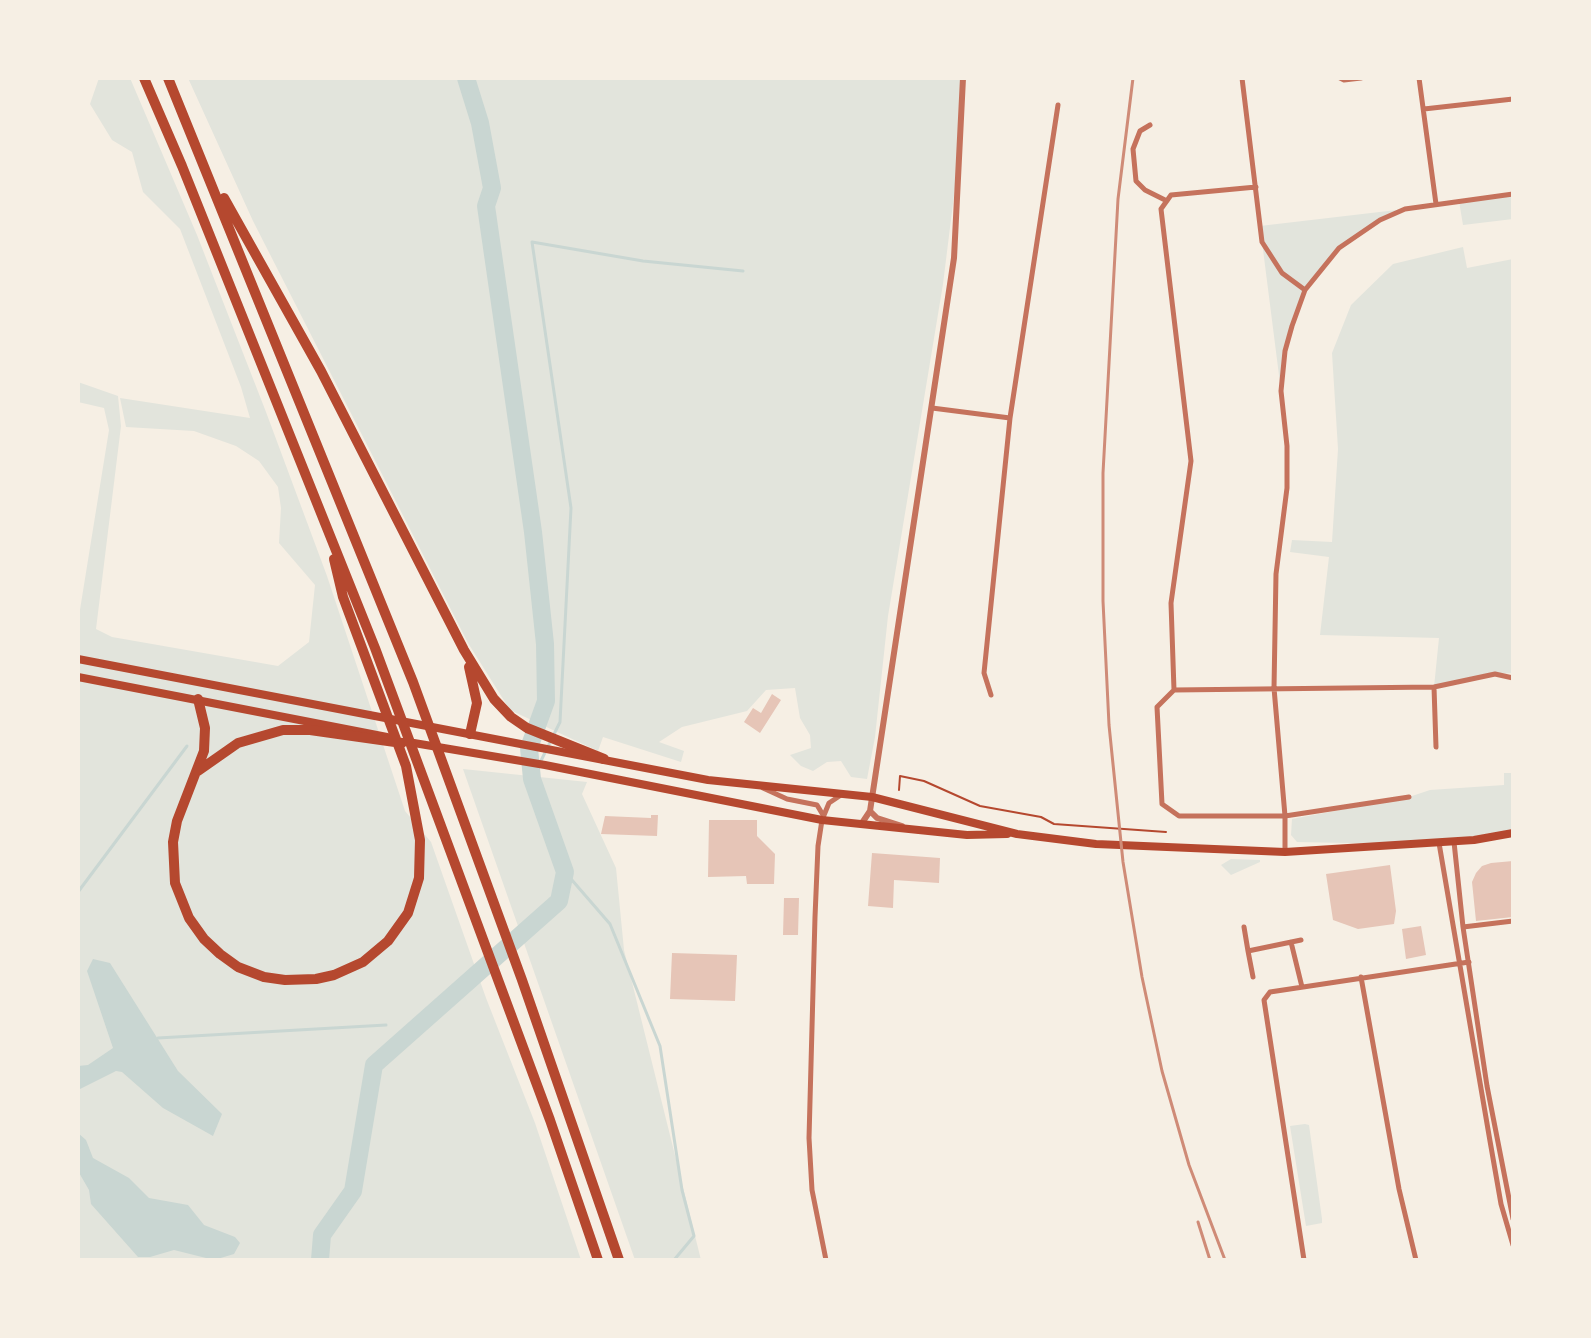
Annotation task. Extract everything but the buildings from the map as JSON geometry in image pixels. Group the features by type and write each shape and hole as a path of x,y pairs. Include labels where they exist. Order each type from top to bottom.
{"highway":[{"path":"144,78 386,676 598,1260"},
{"path":"168,78 413,682 522,980 619,1260"},
{"path":"203,162 321,371 464,650 494,699 511,717 554,744 604,759"},
{"path":"198,699 206,739 198,771 177,821 173,842 173,871 180,900 196,930 238,967 273,979 307,980 334,975 363,962 388,941 408,913 416,891 421,854 406,766 343,597 323,517"},
{"path":"464,650 477,695 470,734"},
{"path":"198,771 238,743 283,730 310,730 398,744 407,742"}],"main road":[{"path":"78,659 518,743 554,744"},
{"path":"78,677 822,820 967,835 1017,834"},
{"path":"189,681 198,699"},
{"path":"457,751 470,734"},
{"path":"604,759 760,787 872,797 1017,834 1110,845 1285,852 1454,842 1510,834"}],"street":[{"path":"862,823 870,811 954,258 963,78"},
{"path":"1242,78 1262,242 1282,273 1305,290"},
{"path":"1340,78 1361,78"},
{"path":"1419,78 1436,204"},
{"path":"1424,109 1513,99"},
{"path":"991,695 984,673 1010,418 1058,105"},
{"path":"1150,125 1140,131 1133,149 1136,181 1145,190 1167,201"},
{"path":"1174,690 1171,603 1191,461 1161,209 1171,195 1256,187"},
{"path":"1285,852 1285,816 1274,688 1276,574 1287,488 1287,446 1281,391 1285,351 1305,290 1339,248 1380,220 1405,209 1513,194"},
{"path":"932,408 1010,418"},
{"path":"1409,797 1285,816 1179,816 1162,804 1157,707 1174,690 1434,687 1495,674 1513,678"},
{"path":"1434,687 1436,747"},
{"path":"760,787 787,799 817,805 822,810 815,917 809,1138 812,1190 826,1260"},
{"path":"822,820 829,803 841,795"},
{"path":"870,811 878,819 905,828"},
{"path":"1510,834 1513,842"},
{"path":"1454,842 1463,927 1496,1140 1513,1219"},
{"path":"1439,843 1501,1204 1513,1245"},
{"path":"1463,927 1513,921"},
{"path":"1244,927 1253,977"},
{"path":"1248,951 1301,940"},
{"path":"1291,942 1302,987"},
{"path":"1304,1260 1264,1000 1270,992 1469,962"},
{"path":"1361,977 1396,1173 1416,1260"}],"path":[{"path":"899,790 900,776 924,781 980,806 1041,817 1054,824 1166,832"}],"shaded area":[{"path":"99,78 130,78 197,235 327,576 405,811 431,842 486,998 535,1123 581,1260 78,1260 78,622 109,430 104,408 78,402 78,382 118,396 121,426 96,629 112,637 278,666 309,642 315,585 279,543 281,508 278,487 259,461 236,446 194,431 126,427 120,398 250,418 180,229 143,192 132,152 112,140 90,104"},
{"path":"188,78 963,78 958,163 943,284 888,616 875,737 867,779 851,777 841,761 827,762 813,771 801,766 790,755 811,748 810,735 800,718 795,688 766,690 747,711 682,727 659,742 684,751 681,762 603,737 598,751 510,710 468,643 253,221"},
{"path":"1513,194 1513,219 1463,225 1459,201"},
{"path":"1405,209 1380,220 1339,248 1305,290 1285,351 1281,391 1260,226"},
{"path":"1463,247 1467,268 1513,259 1513,673 1434,687 1439,638 1320,635 1329,557 1290,552 1292,540 1332,542 1338,449 1332,353 1351,305 1393,264"},
{"path":"463,769 587,782 582,794 616,868 624,950 701,1260 635,1260"},
{"path":"1504,773 1513,773 1513,834 1395,844 1297,842 1291,835 1292,819 1409,797 1430,790 1504,785"},
{"path":"1231,859 1260,862 1231,875 1221,865"},
{"path":"93,959 110,963 178,1071 222,1114 213,1136 163,1108 122,1072 116,1071 78,1090 78,1066 88,1065 113,1048 87,971"},
{"path":"1309,1125 1322,1219 1322,1223 1306,1226 1290,1126"},
{"path":"78,1133 86,1140 93,1158 129,1178 149,1198 188,1205 204,1225 235,1237 240,1243 234,1254 214,1260 174,1250 138,1257 91,1204 89,1190 78,1171"}],"waterway":[{"path":"320,1260 322,1235 353,1191 374,1065 559,901 565,872 532,779 529,748 546,701 545,644 533,532 486,206 492,188 480,123 466,78"},
{"path":"532,779 560,722 571,508 532,242 643,261 743,271"},
{"path":"78,892 187,746"},
{"path":"565,872 610,924 660,1046 682,1190 694,1236 674,1260"},
{"path":"158,1038 386,1025"}],"railway":[{"path":"1133,78 1118,199 1103,473 1103,601 1109,725 1123,862 1142,977 1162,1071 1189,1165 1225,1260"},
{"path":"1198,1222 1210,1260"}]}
